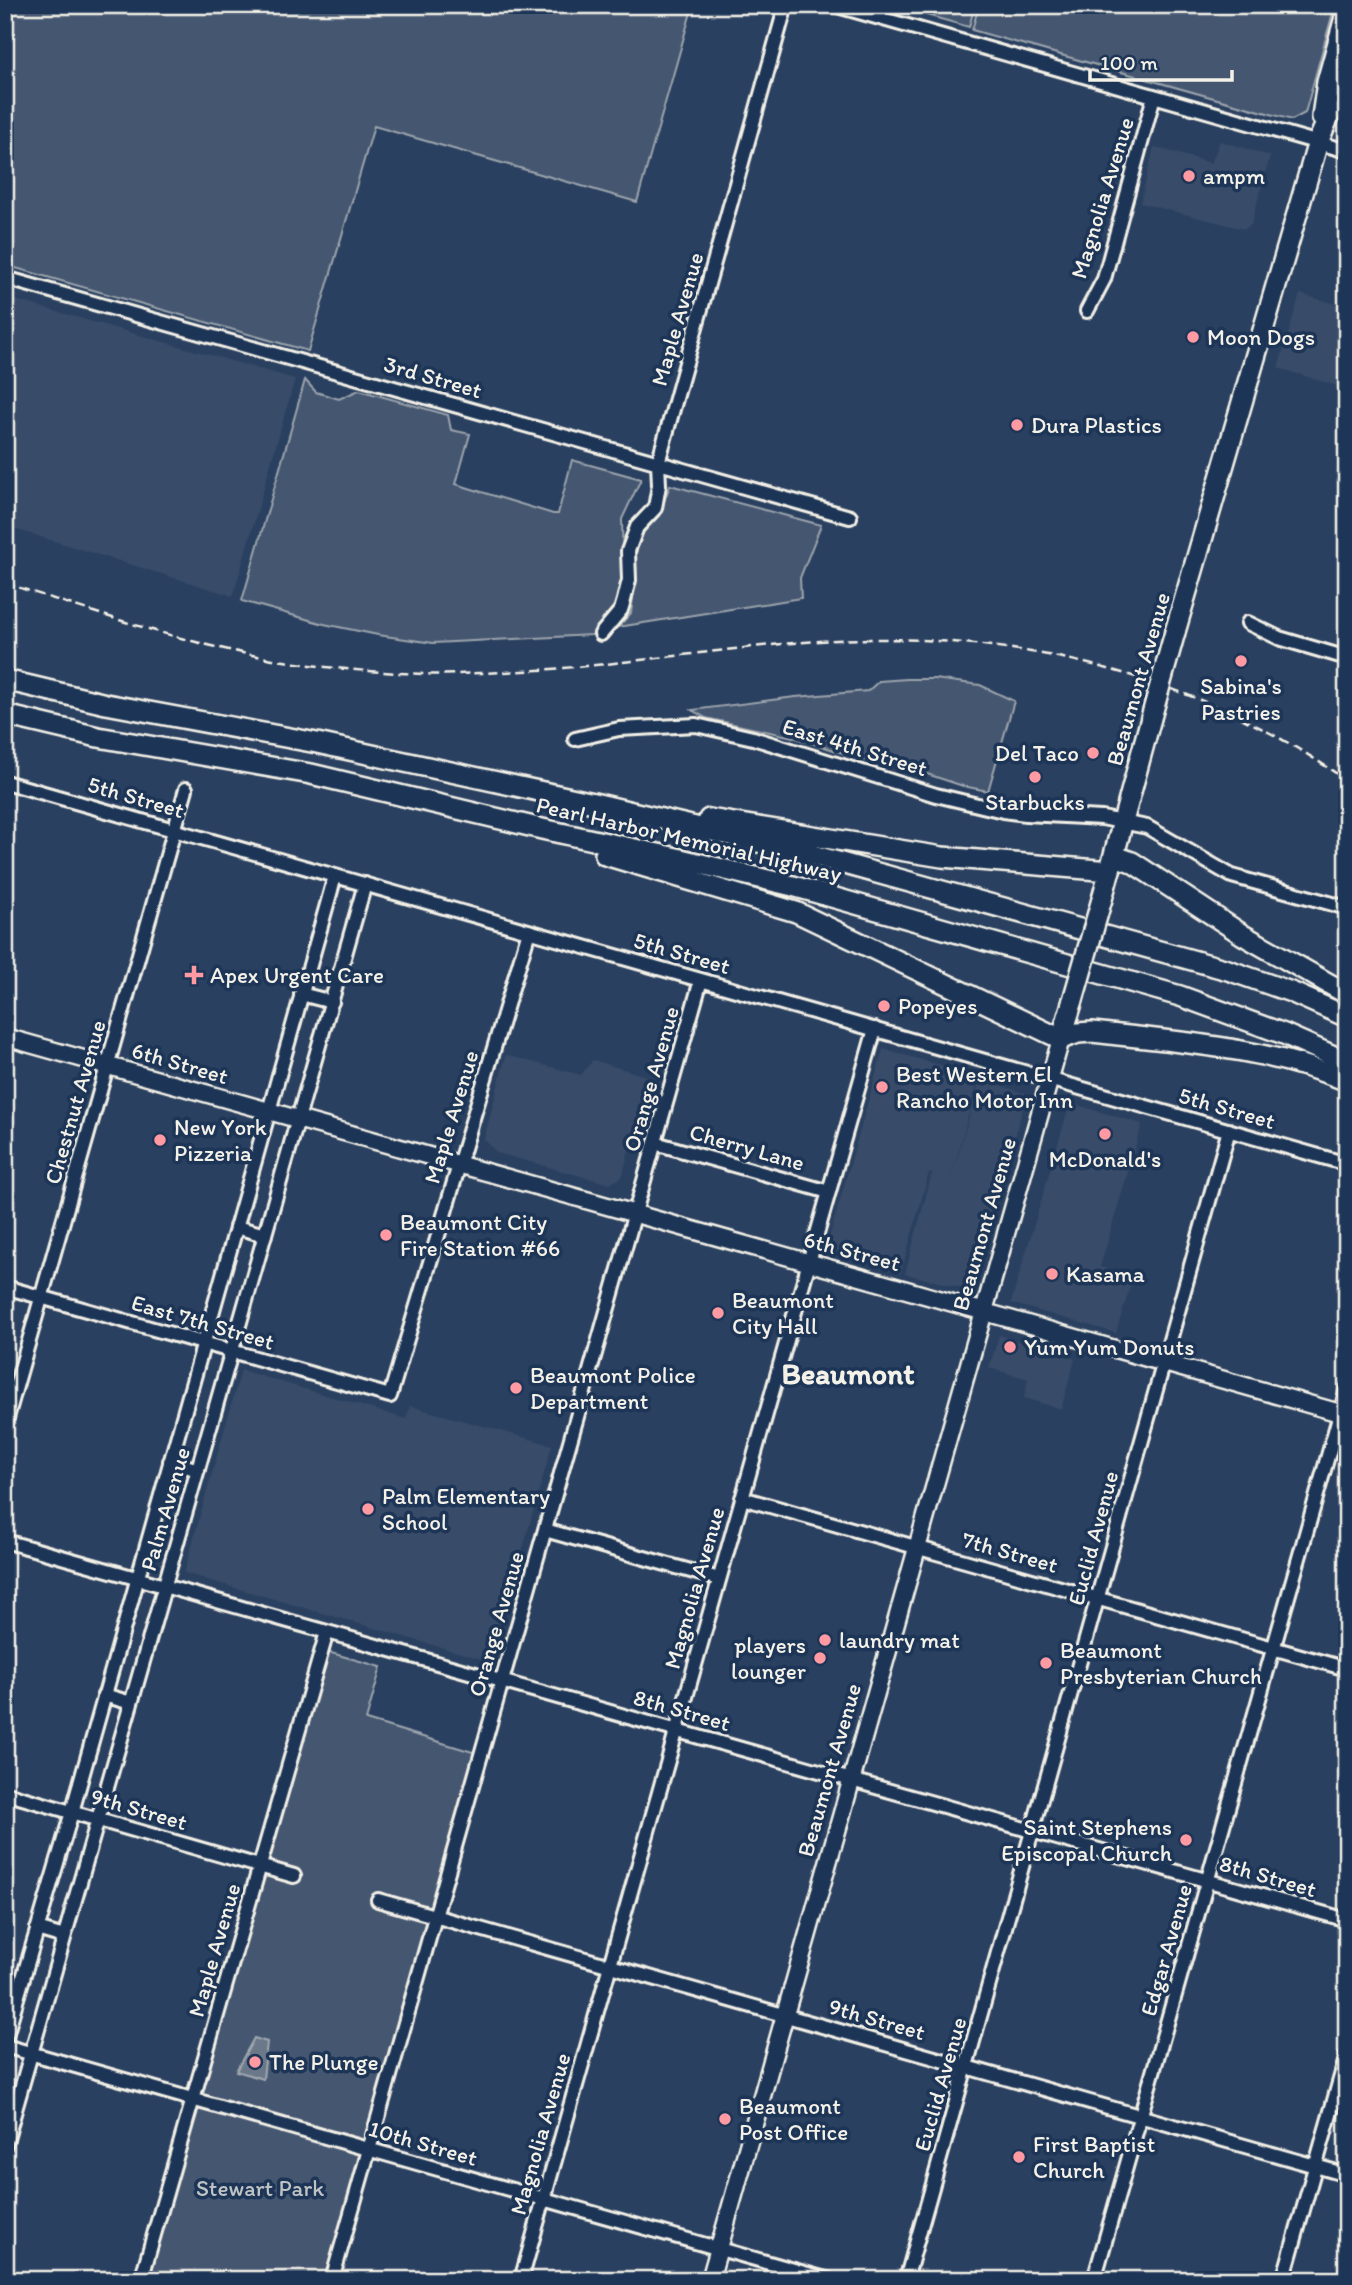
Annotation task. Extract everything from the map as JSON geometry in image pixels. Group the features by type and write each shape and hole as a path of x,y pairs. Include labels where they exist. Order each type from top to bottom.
{"highway":[{"path":"1318,142 1326,82 1347,10"},
{"path":"1318,142 1347,69"},
{"name":"Beaumont Avenue","path":"1061,1039 1175,632 1318,142"},
{"name":"Pearl Harbor Memorial Highway","path":"5,680 106,704 317,743 594,803 801,852 1202,962 1291,992 1347,1017"},
{"name":"Pearl Harbor Memorial Highway","path":"5,715 98,737 311,774 542,830 793,886 1166,992 1284,1034 1347,1062"},
{"path":"594,803 755,825 942,857 1112,864 1132,862 1243,935 1347,994"},
{"path":"542,830 594,852 796,912 1061,1039 1091,1032 1250,1051 1301,1063 1347,1081"}],"main road":[{"name":"6th Street","path":"5,1037 1343,1414"},
{"name":"Beaumont Avenue","path":"710,2280 1061,1039"}],"street":[{"name":"Maple Avenue","path":"601,634 621,610 625,600 629,580 628,551 637,527 655,508 659,485 658,463 786,5"},
{"path":"834,5 1347,151"},
{"name":"Magnolia Avenue","path":"1087,311 1104,279 1154,96"},
{"name":"3rd Street","path":"5,278 850,517"},
{"path":"1248,623 1279,638 1347,658"},
{"name":"East 4th Street","path":"575,739 619,729 696,725 753,738 936,795 1003,811 1101,818 1147,827 1232,877 1347,908"},
{"name":"5th Street","path":"5,782 1347,1164"},
{"name":"Chestnut Avenue","path":"5,1425 186,789"},
{"name":"Palm Avenue","path":"5,2039 72,1812 335,876"},
{"name":"Palm Avenue","path":"5,2145 365,884"},
{"name":"Maple Avenue","path":"390,1396 529,931"},
{"name":"Orange Avenue","path":"332,2280 701,980"},
{"path":"302,994 332,1002"},
{"name":"Magnolia Avenue","path":"521,2280 875,1030"},
{"name":"Euclid Avenue","path":"906,2280 1229,1130"},
{"name":"Cherry Lane","path":"655,1143 829,1192"},
{"path":"236,1227 265,1235"},
{"name":"East 7th Street","path":"5,1287 390,1396"},
{"name":"Edgar Avenue","path":"1094,2280 1273,1648 1343,1414 1347,1389"},
{"path":"170,1461 198,1469"},
{"name":"7th Street","path":"742,1499 1347,1669"},
{"path":"545,1530 719,1579"},
{"name":"8th Street","path":"5,1541 1347,1920"},
{"name":"Maple Avenue","path":"141,2280 327,1632"},
{"path":"104,1695 131,1703"},
{"name":"9th Street","path":"5,1793 294,1876"},
{"name":"9th Street","path":"378,1900 1347,2175"},
{"path":"37,1929 64,1937"},
{"name":"10th Street","path":"5,2046 829,2280"},
{"path":"1283,2280 1347,2054"}],"shaded area":[{"path":"1220,141 1270,156 1251,225 1244,229 1140,203 1154,147 1211,163"},
{"path":"1300,294 1347,307 1347,389 1278,368"},
{"path":"5,297 295,379 233,596 5,526"},
{"path":"883,1049 979,1076 951,1179 980,1079 1027,1094 973,1284 968,1289 905,1274 932,1173 929,1173 901,1273 833,1254 828,1242"},
{"path":"506,1055 581,1075 593,1060 649,1077 622,1177 610,1184 497,1153 484,1139"},
{"path":"1070,1103 1142,1124 1100,1267 1133,1277 1116,1333 1011,1303"},
{"path":"999,1335 1075,1359 1061,1409 1024,1398 1028,1379 989,1368"},
{"name":"Palm Elementary School","path":"241,1370 406,1419 410,1406 552,1445 493,1654 488,1661 184,1573"},
{"path":"254,2038 267,2042 263,2079 236,2071"}],"green space":[{"path":"5,5 693,5 637,202 374,126 308,351 5,265"},
{"path":"906,5 975,5 969,27 905,9"},
{"path":"979,5 1335,5 1305,113 1292,120 972,30"},
{"path":"305,380 316,392 339,399 359,390 448,415 451,430 470,434 456,484 553,514 558,514 572,460 641,479 622,519 623,578 614,608 592,635 433,643 324,624 242,601"},
{"path":"670,485 821,525 800,578 801,598 618,627 631,613 636,551 643,533 659,516"},
{"path":"935,679 980,685 1014,701 988,791 963,786 912,769 865,760 793,737 706,718 692,710 868,691 879,681"},
{"name":"Stewart Park","path":"324,1651 381,1667 366,1720 476,1753 327,2280 139,2280"}],"railway":[{"path":"5,583 208,645 284,661 378,672 446,674 521,671 805,642 876,639 947,642 1018,650 1088,664 1157,684 1223,710 1287,742 1347,781"}],"place":[{"name":"ampm","path":"1189,176"},
{"name":"Moon Dogs","path":"1193,337"},
{"name":"Dura Plastics","path":"1017,425"},
{"name":"Sabina's Pastries","path":"1241,661"},
{"name":"Del Taco","path":"1093,753"},
{"name":"Starbucks","path":"1035,777"},
{"name":"Apex Urgent Care","path":"194,975"},
{"name":"Popeyes","path":"884,1006"},
{"name":"Best Western El Rancho Motor Inn","path":"882,1087"},
{"name":"McDonald's","path":"1105,1134"},
{"name":"New York Pizzeria","path":"160,1140"},
{"name":"Beaumont City Fire Station #66","path":"386,1235"},
{"name":"Kasama","path":"1052,1274"},
{"name":"Beaumont City Hall","path":"718,1313"},
{"name":"Yum Yum Donuts","path":"1010,1347"},
{"name":"Beaumont Police Department","path":"516,1388"},
{"name":"Palm Elementary School","path":"368,1509"},
{"name":"laundry mat","path":"825,1640"},
{"name":"players lounger","path":"820,1658"},
{"name":"Beaumont Presbyterian Church","path":"1046,1663"},
{"name":"Saint Stephens Episcopal Church","path":"1186,1840"},
{"name":"The Plunge","path":"255,2062"},
{"name":"Beaumont Post Office","path":"725,2119"},
{"name":"First Baptist Church","path":"1019,2157"}],"district":[{"name":"Beaumont","path":"848,1374"}]}
